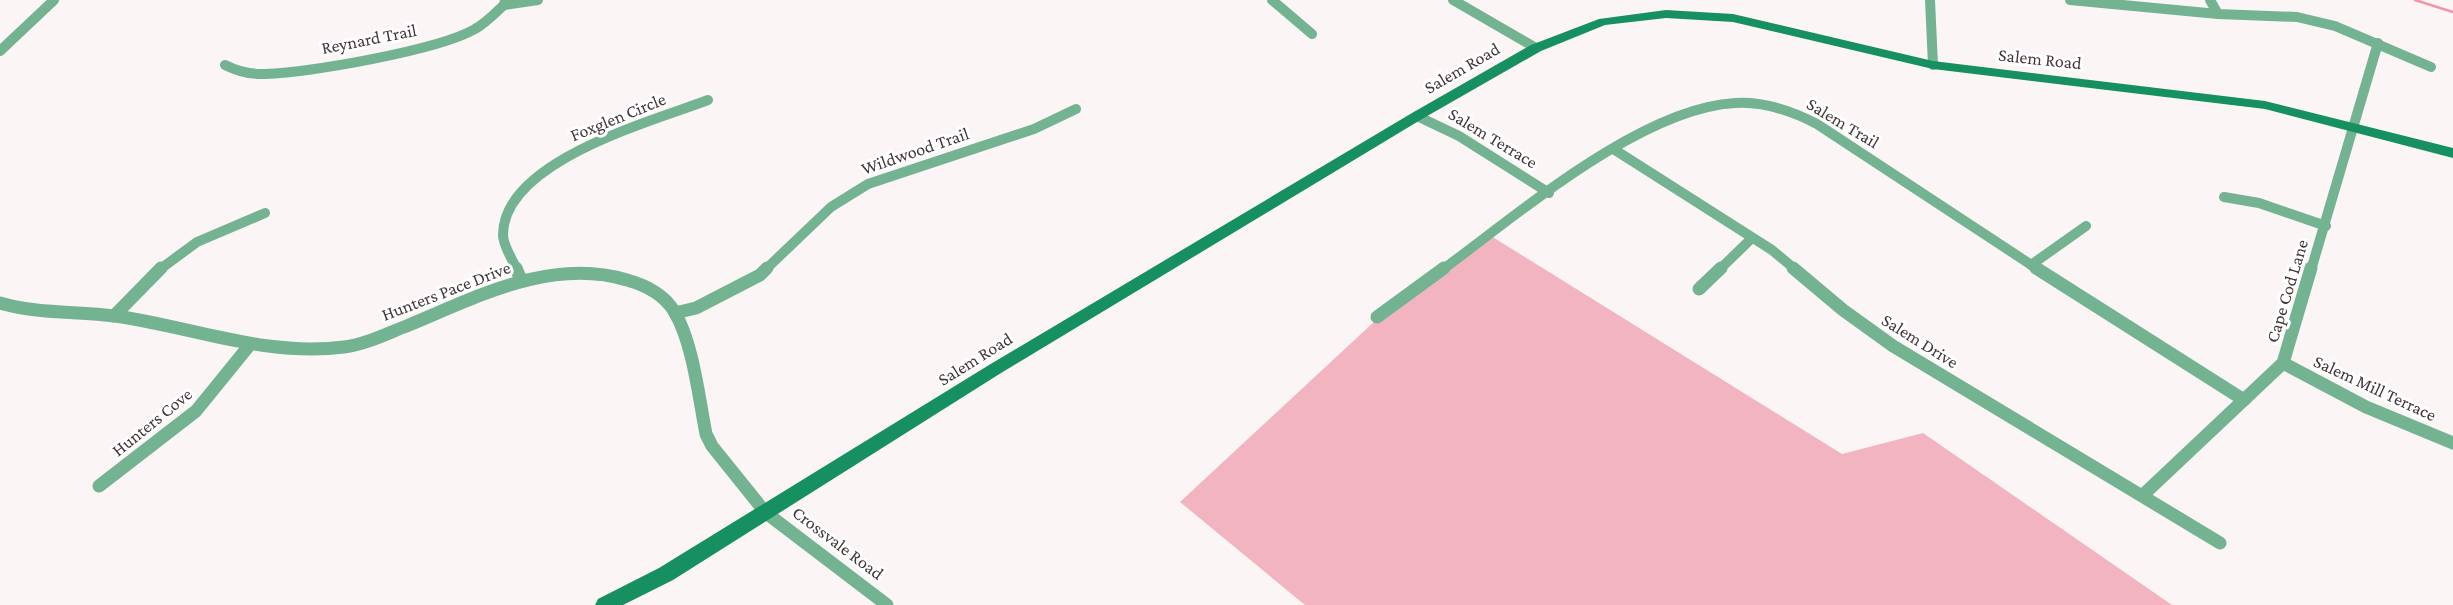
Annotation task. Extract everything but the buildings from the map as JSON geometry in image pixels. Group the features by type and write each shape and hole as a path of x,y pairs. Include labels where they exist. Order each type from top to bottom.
{"street":[{"path":"0,51 27,29 54,0"},
{"path":"505,3 538,0"},
{"path":"1272,0 1312,34"},
{"path":"1453,0 1536,48"},
{"path":"1930,0 1933,65"},
{"path":"2070,0 2218,14 2297,18 2335,26 2431,67"},
{"path":"2210,0 2218,14"},
{"name":"Reynard Trail","path":"226,65 238,72 261,74 310,69 439,43 476,29 505,3"},
{"name":"Salem Road","path":"605,605 666,574 995,369 1417,116 1536,48 1603,22 1640,16 1692,14 1760,23 1933,65 2265,105 2453,153"},
{"name":"Cape Cod Lane","path":"2143,495 2283,363 2326,226 2351,125 2378,43"},
{"name":"Foxglen Circle","path":"521,280 503,237 516,200 535,179 574,152 708,100"},
{"name":"Salem Trail","path":"1377,317 1549,193 1615,150 1662,123 1719,105 1746,103 1776,107 1817,124 2031,265 2244,400"},
{"name":"Wildwood Trail","path":"675,313 696,308 760,275 831,207 868,184 1034,129 1076,109"},
{"name":"Salem Terrace","path":"1417,116 1459,136 1549,193"},
{"name":"Salem Drive","path":"1615,150 1772,250 1843,310 1892,346 2220,543"},
{"path":"2224,197 2259,204 2326,226"},
{"path":"114,316 177,253 210,233 265,213"},
{"path":"2031,265 2085,226"},
{"path":"1699,289 1752,238"},
{"name":"Hunters Pace Drive","path":"0,303 23,311 114,316 248,347 311,351 348,347 521,280 562,274 598,273 651,289 675,313"},
{"path":"675,313 706,434 712,446 765,512"},
{"name":"Hunters Cove","path":"99,486 196,411 248,347"},
{"name":"Salem Mill Terrace","path":"2283,363 2366,407 2453,443"},
{"name":"Crossvale Road","path":"765,512 887,605"}],"shaded area":[{"path":"1491,236 1842,454 1923,433 2172,605 1305,605 1180,502 1376,320"}],"waterway":[{"path":"2415,0 2453,12"}]}
